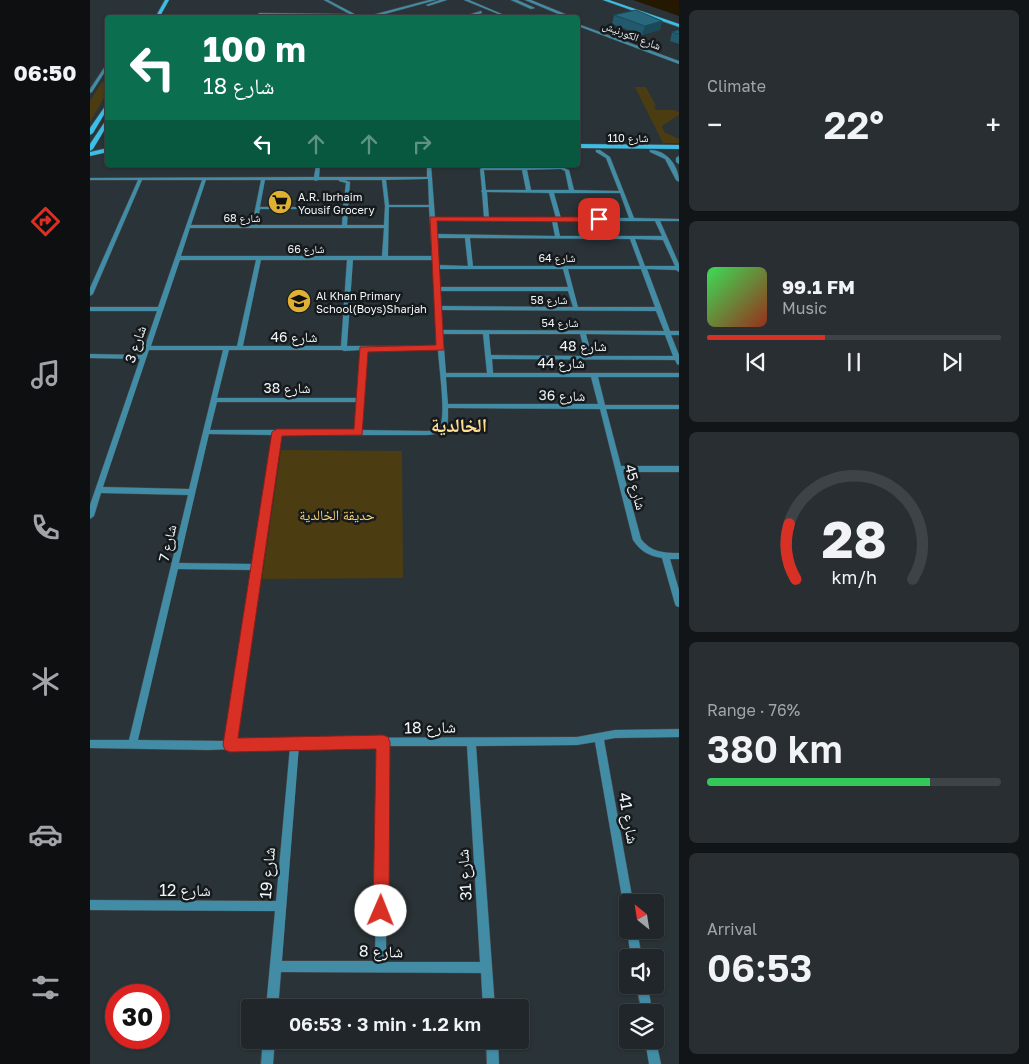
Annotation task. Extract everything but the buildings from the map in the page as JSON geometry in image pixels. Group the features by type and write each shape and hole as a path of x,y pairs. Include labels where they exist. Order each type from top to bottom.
{"main road":[{"path":"158,15 167,0"},
{"path":"165,15 173,0"},
{"path":"605,0 679,24"},
{"path":"614,0 679,24"},
{"path":"90,132 105,108"},
{"path":"90,149 105,124"},
{"path":"97,137 105,144"},
{"path":"90,154 105,146"},
{"name":"شارع 110","path":"580,146 679,147"},
{"name":"شارع 110","path":"580,151 679,151"}],"street":[{"path":"320,0 346,15"},
{"path":"326,0 356,15"},
{"path":"374,15 434,0"},
{"path":"392,15 445,0"},
{"path":"466,0 502,15"},
{"path":"513,0 551,15"},
{"path":"526,0 565,15"},
{"path":"313,15 333,12 336,9"},
{"path":"474,15 490,10"},
{"path":"318,14 333,15"},
{"name":"شارع الكورنيش","path":"580,20 679,57"},
{"name":"شارع الكورنيش","path":"580,25 679,63"},
{"path":"90,92 105,68"},
{"path":"98,79 105,79"},
{"path":"598,151 608,157 632,220"},
{"path":"608,157 614,151"},
{"path":"652,151 667,158 679,159"},
{"path":"667,158 679,180"},
{"path":"316,180 318,167"},
{"path":"206,432 438,432 442,430 445,425 445,406 429,167"},
{"path":"487,219 481,172 486,168 556,168 568,173 572,192"},
{"path":"524,168 529,192"},
{"path":"384,178 388,206 385,258"},
{"path":"90,179 341,180 430,178"},
{"path":"90,294 140,180"},
{"name":"شارع 3","path":"90,516 204,180"},
{"path":"254,227 263,180"},
{"path":"341,180 348,182 344,226"},
{"path":"483,191 622,192"},
{"path":"552,192 558,237"},
{"path":"388,206 432,206"},
{"path":"258,208 346,208"},
{"path":"433,218 679,220"},
{"path":"657,220 678,269"},
{"name":"شارع 68","path":"188,227 387,226"},
{"path":"434,236 666,238"},
{"path":"467,236 471,267"},
{"path":"632,238 678,360"},
{"name":"شارع 66","path":"177,258 435,258"},
{"path":"240,348 259,258"},
{"path":"344,349 350,258"},
{"name":"شارع 64","path":"436,267 678,269"},
{"path":"564,267 576,309"},
{"path":"437,289 570,289"},
{"name":"شارع 58","path":"439,308 659,309"},
{"path":"90,309 160,309"},
{"name":"شارع 54","path":"440,332 679,332"},
{"path":"486,332 490,374"},
{"path":"582,332 589,357"},
{"name":"شارع 46","path":"147,348 441,348"},
{"name":"شارع 7","path":"133,744 226,348"},
{"path":"358,432 363,349"},
{"path":"90,356 144,357"},
{"name":"شارع 48","path":"489,357 589,357 678,360"},
{"name":"شارع 44","path":"442,375 679,374"},
{"name":"شارع 45","path":"594,375 637,540 641,546 651,553 665,556"},
{"name":"شارع 38","path":"214,400 361,400"},
{"name":"شارع 36","path":"445,406 679,407"},
{"path":"230,745 277,432"},
{"path":"619,469 679,469"},
{"path":"99,490 192,492"},
{"path":"679,556 665,556 679,604"},
{"path":"175,566 256,567"},
{"name":"شارع 18","path":"90,744 230,745 295,742 577,742 624,733 679,733"},
{"name":"شارع 41","path":"599,738 626,894"},
{"name":"شارع 31","path":"471,741 489,999"},
{"name":"شارع 19","path":"273,999 295,742"},
{"path":"380,967 383,742"},
{"name":"شارع 12","path":"90,905 280,906"},
{"name":"شارع 8","path":"275,966 487,968"},
{"path":"267,1064 268,1049"},
{"path":"492,1049 493,1064"},
{"path":"653,1049 656,1064"}],"green space":[{"path":"105,81 105,96 90,122 90,101 102,82"},
{"path":"635,87 646,87 656,106 654,106 656,110 674,110 679,112 679,115 662,126 664,132 679,139 679,143 663,143"},
{"name":"حديقة الخالدية","path":"281,450 402,451 403,578 262,579"}],"shaded area":[{"path":"633,0 679,0 679,16"}],"place":[{"name":"A.R. Ibrhaim Yousif Grocery","path":"280,202"},
{"name":"Al Khan Primary School(Boys)Sharjah","path":"299,301"}],"district":[{"name":"الخالدية","path":"459,424"}],"route":[{"path":"381,911 383,742 295,742 230,745 277,432 358,432 363,349 441,348 433,218 599,219"}]}
